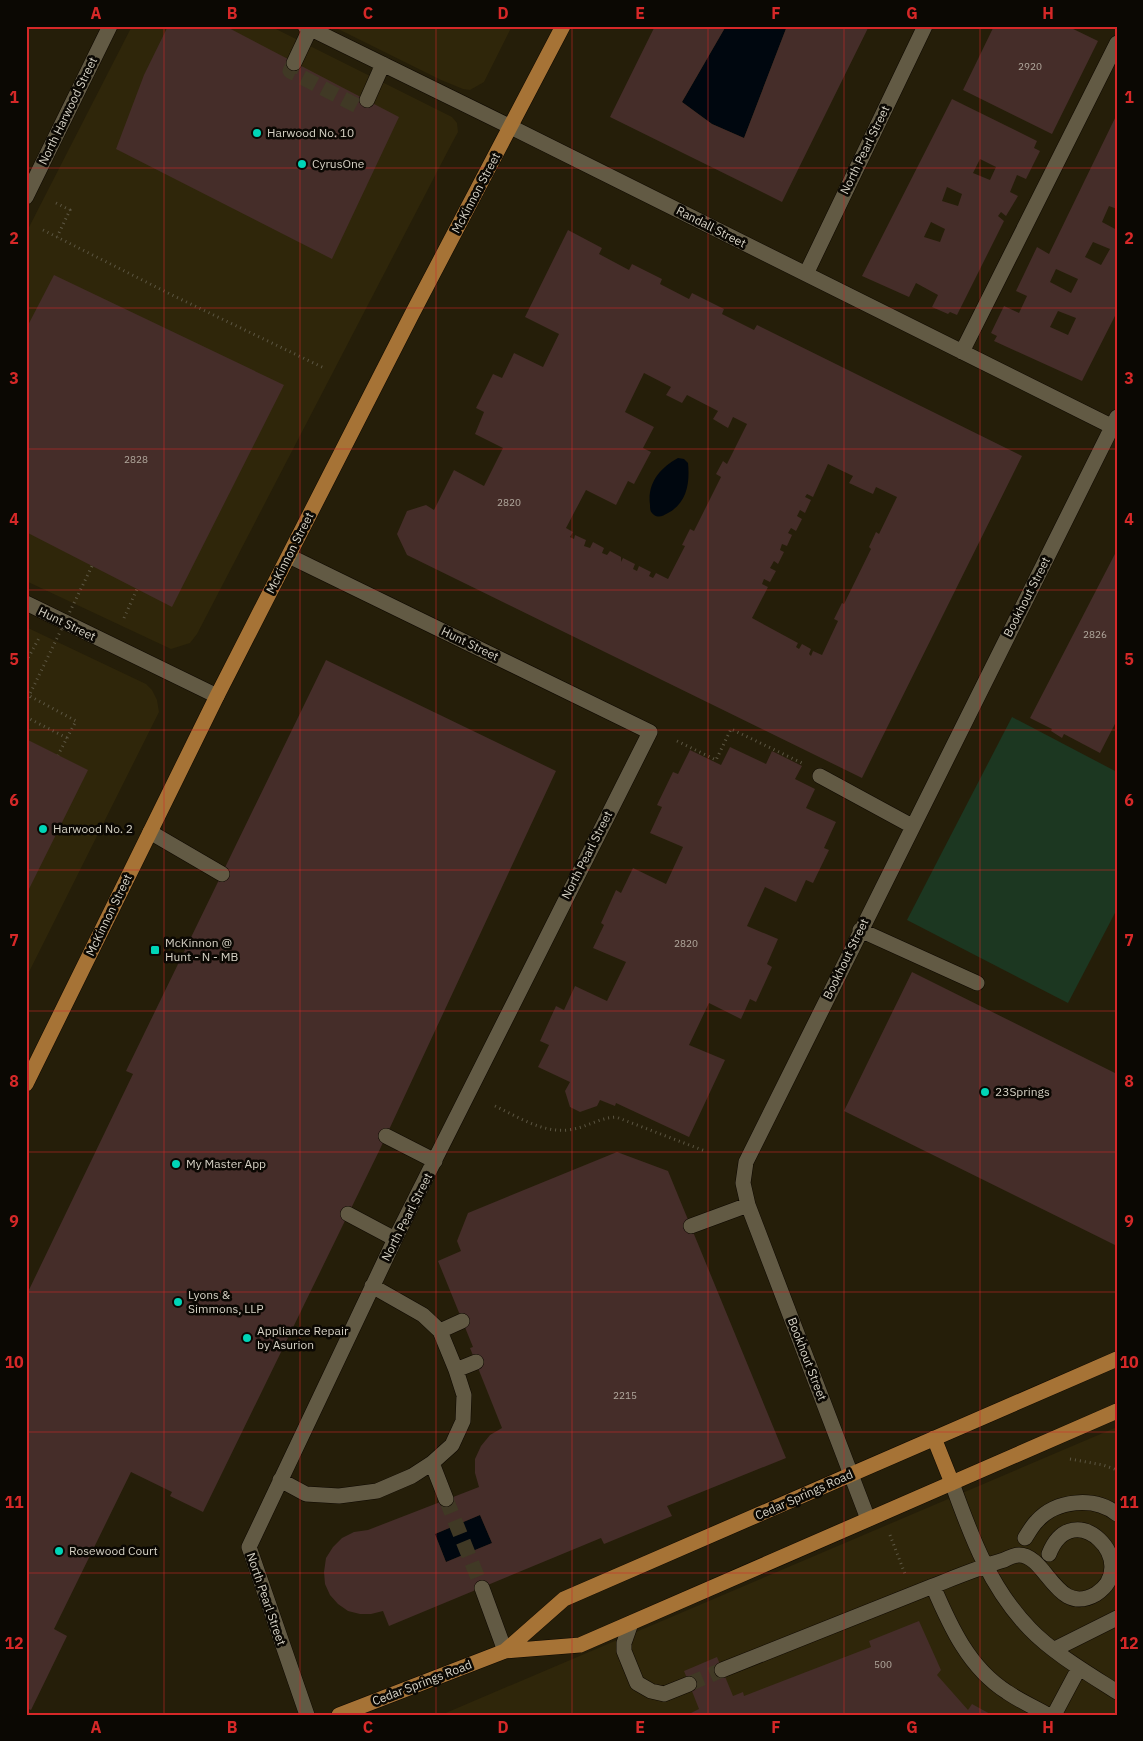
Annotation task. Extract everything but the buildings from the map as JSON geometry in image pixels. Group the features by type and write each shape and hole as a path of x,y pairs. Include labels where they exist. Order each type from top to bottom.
{"main road":[{"name":"McKinnon Street","path":"26,1084 217,696 412,314 563,26"},
{"name":"Cedar Springs Road","path":"505,1651 564,1599 1117,1359"},
{"name":"Cedar Springs Road","path":"339,1715 505,1651 580,1645 1117,1411"},
{"path":"934,1438 952,1483"}],"street":[{"name":"North Harwood Street","path":"26,197 110,26"},
{"name":"North Pearl Street","path":"806,274 925,26"},
{"name":"Randall Street","path":"308,28 962,352 1115,424"},
{"path":"294,62 308,28"},
{"path":"962,352 1117,43"},
{"path":"367,100 383,64"},
{"name":"Bookhout Street","path":"868,1519 748,1205 743,1184 746,1162 912,826 1115,424"},
{"name":"Hunt Street","path":"289,556 650,732"},
{"name":"Hunt Street","path":"26,603 217,696"},
{"name":"North Pearl Street","path":"307,1715 249,1547 395,1239 650,732"},
{"path":"820,776 912,826"},
{"path":"150,832 222,874"},
{"path":"860,930 977,983"},
{"path":"386,1136 435,1161"},
{"path":"691,1226 748,1205"},
{"path":"348,1214 395,1239"},
{"path":"280,1480 306,1494 339,1496 377,1491 412,1476 432,1463 452,1445 462,1421 464,1395 440,1331 423,1315 372,1286"},
{"path":"440,1331 462,1321"},
{"path":"456,1370 476,1362"},
{"path":"432,1463 446,1499"},
{"path":"952,1483 970,1536 984,1566 1006,1601 1031,1630 1055,1650 1117,1692"},
{"path":"1025,1538 1037,1521 1054,1508 1074,1503 1095,1504 1117,1514"},
{"path":"722,1670 984,1566 1019,1555 1032,1559 1059,1590 1069,1596 1080,1599 1102,1591 1110,1582 1114,1571 1114,1559 1110,1548 1103,1538 1082,1530 1070,1532 1059,1538 1052,1546 1049,1554"},
{"path":"933,1586 951,1628 978,1667 1006,1692 1048,1715"},
{"path":"482,1588 505,1651"},
{"path":"1055,1650 1117,1618"},
{"path":"631,1623 624,1643 624,1651 637,1683 651,1691 664,1694 688,1684"},
{"path":"1054,1715 1079,1668"}],"path":[{"path":"56,203 70,210 57,237"},
{"path":"43,230 324,368"},
{"path":"26,702 92,566"},
{"path":"124,618 138,590"},
{"path":"26,662 39,638"},
{"path":"26,694 76,721 58,755"},
{"path":"26,717 67,738"},
{"path":"677,741 716,760 730,729 807,766"},
{"path":"495,1106 547,1130 569,1130 603,1118 616,1116 704,1151"},
{"path":"1070,1459 1103,1465 1117,1470"}],"shaded area":[{"path":"132,26 270,26 452,117 457,123 458,132 197,634 190,643 171,649 26,581 26,233"},
{"path":"332,26 512,26 484,82 470,90 441,80"},
{"path":"726,26 787,26 744,138 712,124 682,102"},
{"path":"678,458 684,459 688,463 688,485 686,492 674,509 663,516 656,516 650,510 653,483 660,471"},
{"path":"26,627 146,684 152,690 157,700 159,712 26,978"},
{"path":"1117,1427 1117,1711 1115,1715 441,1715"},
{"path":"480,1515 492,1543 446,1562 435,1534"}],"green space":[{"path":"1012,717 1117,772 1117,909 1068,1003 907,920"}],"tunnel":[{"path":"294,63 290,71 363,109"},
{"path":"446,1499 482,1588"},
{"path":"689,1684 722,1670"}],"place":[{"name":"Harwood No. 10","path":"257,133"},
{"name":"CyrusOne","path":"302,164"},
{"name":"Harwood No. 2","path":"43,829"},
{"name":"McKinnon @ Hunt - N - MB","path":"155,950"},
{"name":"23Springs","path":"985,1092"},
{"name":"My Master App","path":"176,1164"},
{"name":"Lyons & Simmons, LLP","path":"178,1302"},
{"name":"Appliance Repair by Asurion","path":"247,1338"},
{"name":"Rosewood Court","path":"59,1551"}]}
